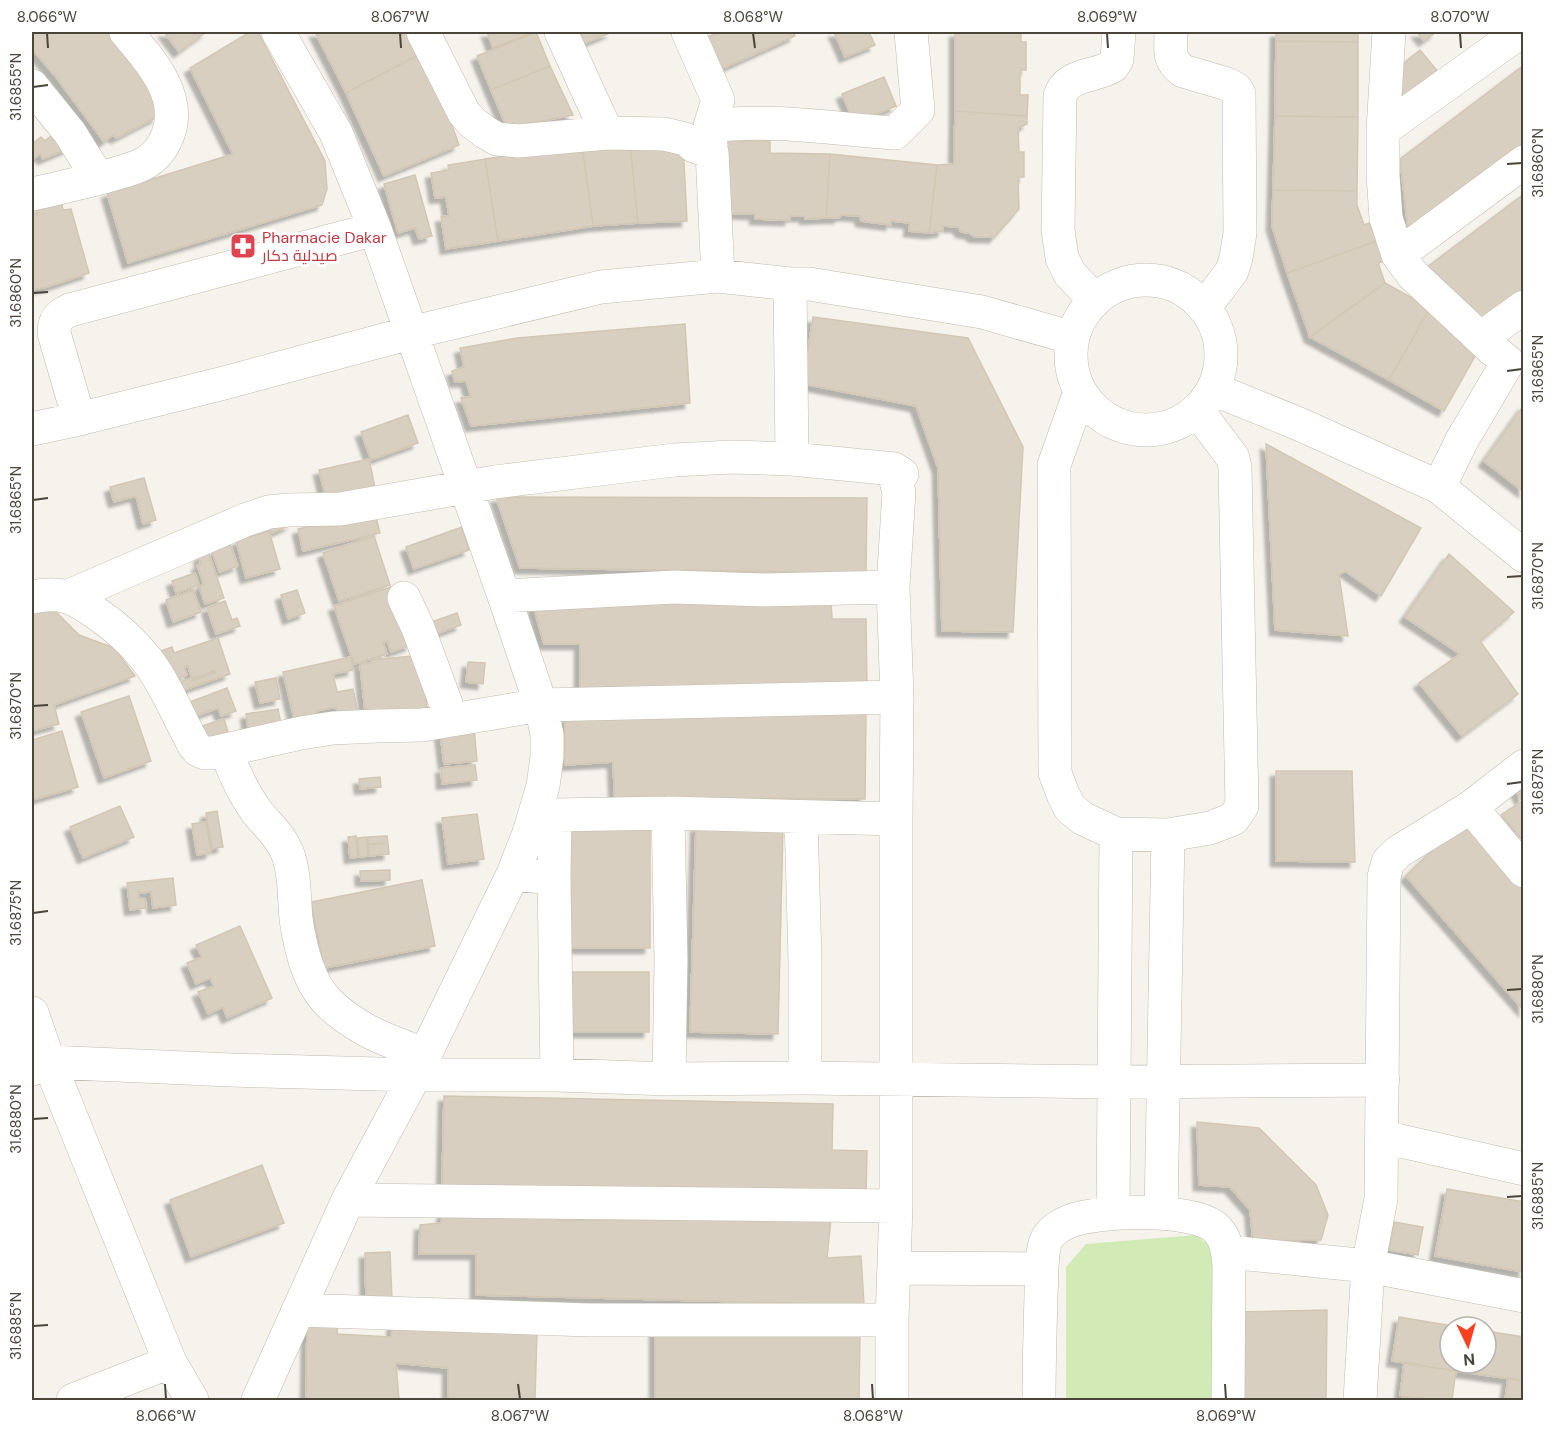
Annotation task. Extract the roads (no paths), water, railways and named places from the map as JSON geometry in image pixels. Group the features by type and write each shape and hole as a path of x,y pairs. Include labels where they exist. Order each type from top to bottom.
{"street":[{"path":"32,194 141,165 156,156 164,144 172,126 172,111 168,94 161,77 126,32"},
{"path":"278,32 336,133 375,230 541,705 547,735 542,824 554,878 557,1075"},
{"path":"423,32 464,113 473,123 497,139 518,141 607,133 664,134 685,140 694,146 711,139 729,123 781,124 895,133 918,110 911,32"},
{"path":"561,32 607,133"},
{"path":"688,32 718,100 711,139 718,276"},
{"path":"1095,300 1070,274 1062,258 1058,230 1060,96 1070,81 1113,66 1117,59 1119,32"},
{"path":"1172,32 1172,61 1177,68 1227,84 1236,89 1239,94 1240,233 1232,271 1204,308"},
{"path":"1389,32 1383,130 1383,175 1386,218 1398,255 1413,275 1481,338 1516,366 1462,440 1439,487"},
{"path":"1383,130 1520,32"},
{"path":"32,87 70,133 99,178"},
{"path":"1398,255 1524,162"},
{"path":"79,419 54,333 55,322 63,313 375,230"},
{"path":"32,429 224,383 410,333 601,287 718,276 809,284 982,312 1073,338"},
{"path":"1139,280 1163,282 1186,291 1204,308 1216,326 1221,347 1221,371 1205,400 1178,423 1156,429 1134,429 1112,422 1094,409 1080,392 1073,374 1071,356 1073,338 1081,318 1095,300 1115,287 1139,280"},
{"path":"790,284 792,459"},
{"path":"1481,338 1524,307"},
{"path":"1080,392 1054,465 1055,772 1070,808 1082,818 1116,834 1168,835 1210,828 1233,819 1242,806 1235,468 1233,458 1205,400"},
{"path":"1205,400 1299,424 1439,487 1524,556"},
{"path":"69,597 245,520 269,513 358,507 466,486 674,460 732,457 792,459 894,469 902,474 896,481 899,492 893,587 897,697 896,1206 892,1401"},
{"path":"504,596 675,587 763,590 893,587"},
{"path":"32,597 50,595 69,597 108,621 147,661 198,750 212,753 301,733 377,726 422,725 541,705 897,697"},
{"path":"404,598 418,628 452,720"},
{"path":"226,751 243,792 287,850 291,863 301,946 316,985 325,999 338,1011 420,1065"},
{"path":"1360,1401 1368,1266 1381,1199 1384,877 1388,862 1398,852 1471,807 1524,766"},
{"path":"1471,807 1524,871"},
{"path":"542,824 668,813 896,819"},
{"path":"668,813 671,960 669,1079"},
{"path":"801,817 805,961 804,1078"},
{"path":"258,1401 348,1200 420,1065 513,874 542,824"},
{"path":"1113,1213 1116,834"},
{"path":"1161,1213 1168,835"},
{"path":"513,874 554,878"},
{"path":"32,1013 40,1066 170,1362 192,1401"},
{"path":"40,1066 231,1070 420,1065 557,1075 669,1079 804,1078 1114,1082 1383,1080"},
{"path":"1383,1137 1524,1169"},
{"path":"348,1200 896,1206"},
{"path":"1038,1401 1042,1269 1046,1240 1053,1231 1071,1221 1113,1213 1161,1213 1204,1220 1216,1228 1225,1239 1228,1252 1228,1401"},
{"path":"1228,1252 1368,1266 1524,1296"},
{"path":"894,1268 1042,1269"},
{"path":"298,1310 590,1320 892,1320"},
{"path":"73,1401 170,1362"}],"place":[{"name":"Pharmacie Dakar صيدلية دكار","path":"243,246"}]}
